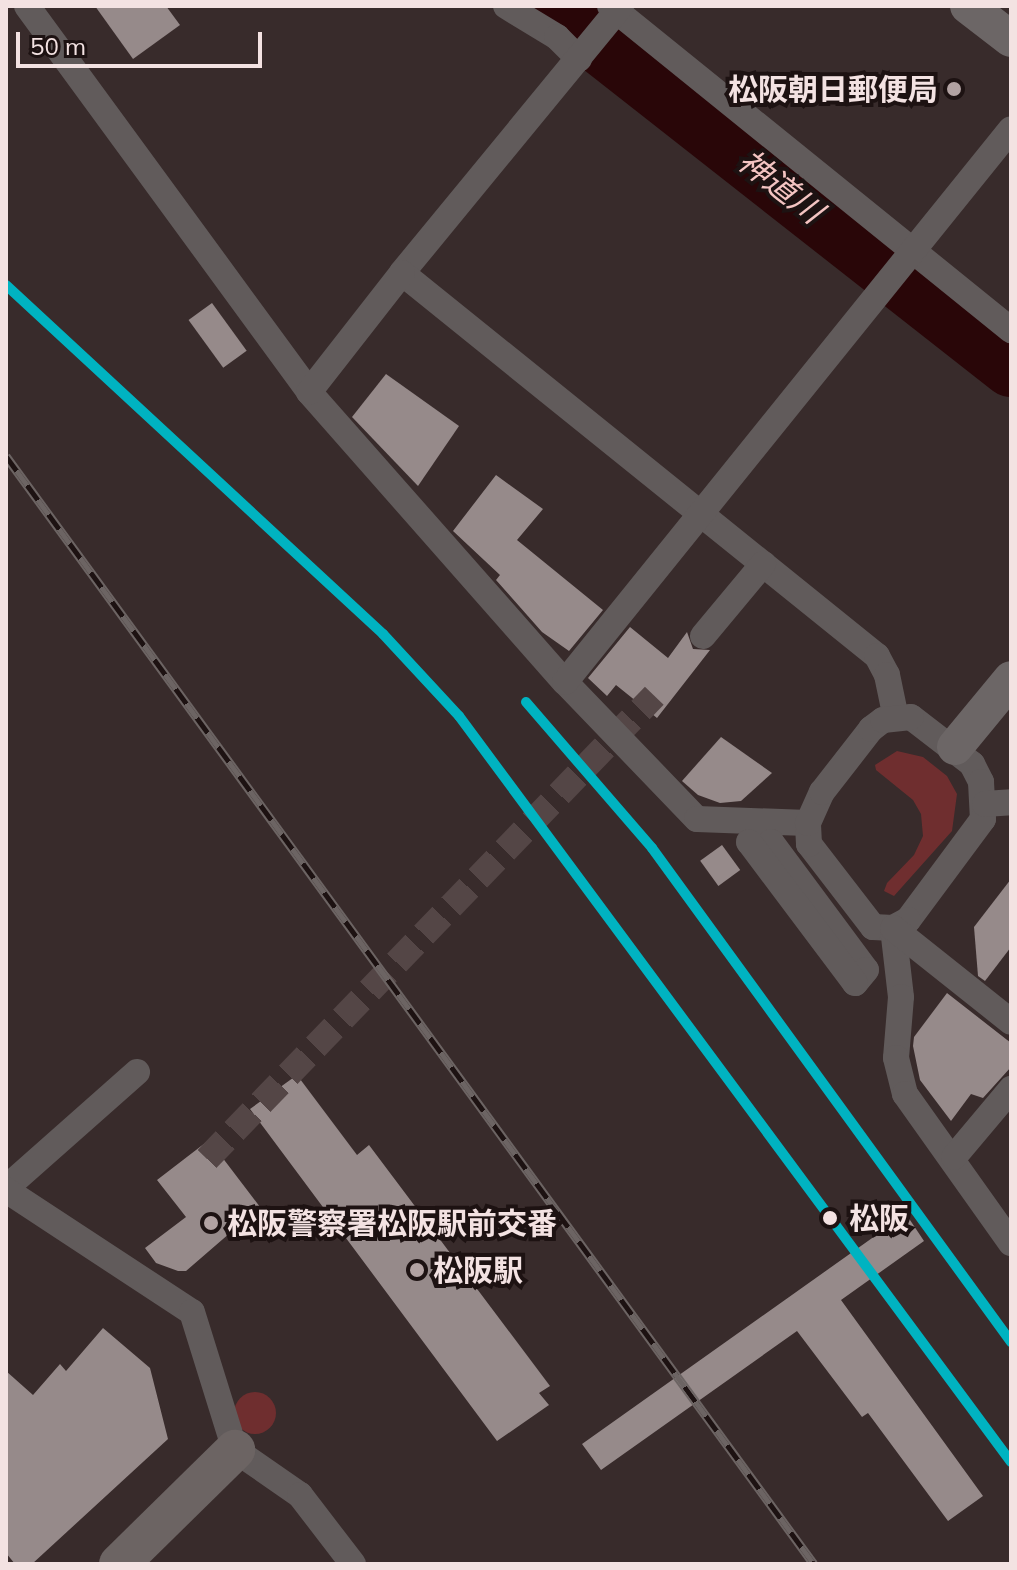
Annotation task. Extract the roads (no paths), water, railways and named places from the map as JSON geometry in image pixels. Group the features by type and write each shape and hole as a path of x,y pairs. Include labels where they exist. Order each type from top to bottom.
{"main road":[{"path":"968,6 1011,39"},
{"path":"955,747 1011,679"},
{"path":"119,1564 235,1450"}],"street":[{"path":"27,6 309,392 565,682 697,819 808,823"},
{"path":"506,6 582,54"},
{"path":"309,392 614,11 909,253 1011,330"},
{"path":"565,682 699,512 1011,129"},
{"path":"402,273 877,656 887,675 896,718"},
{"path":"703,636 763,564"},
{"path":"893,928 914,913 978,833 985,804 972,764 955,747 911,717 896,718 871,729 822,792 808,823 809,844 873,927 893,928 1011,1022"},
{"path":"985,804 1011,802"},
{"path":"749,842 771,842 866,970 855,983 775,877 749,842"},
{"path":"893,928 901,997 896,1058 905,1094 954,1157 1011,1243"},
{"path":"137,1072 6,1189 192,1312 235,1450 300,1495 353,1564"},
{"path":"954,1157 1011,1089"}],"waterway":[{"name":"神道川","path":"551,6 1011,367"}],"tunnel":[{"path":"207,1159 654,696"}],"railway":[{"path":"6,456 814,1564"}],"place":[{"name":"松阪朝日郵便局","path":"954,89"},
{"name":"松阪","path":"830,1218"},
{"name":"松阪警察署松阪駅前交番","path":"211,1223"},
{"name":"松阪駅","path":"417,1270"}]}
